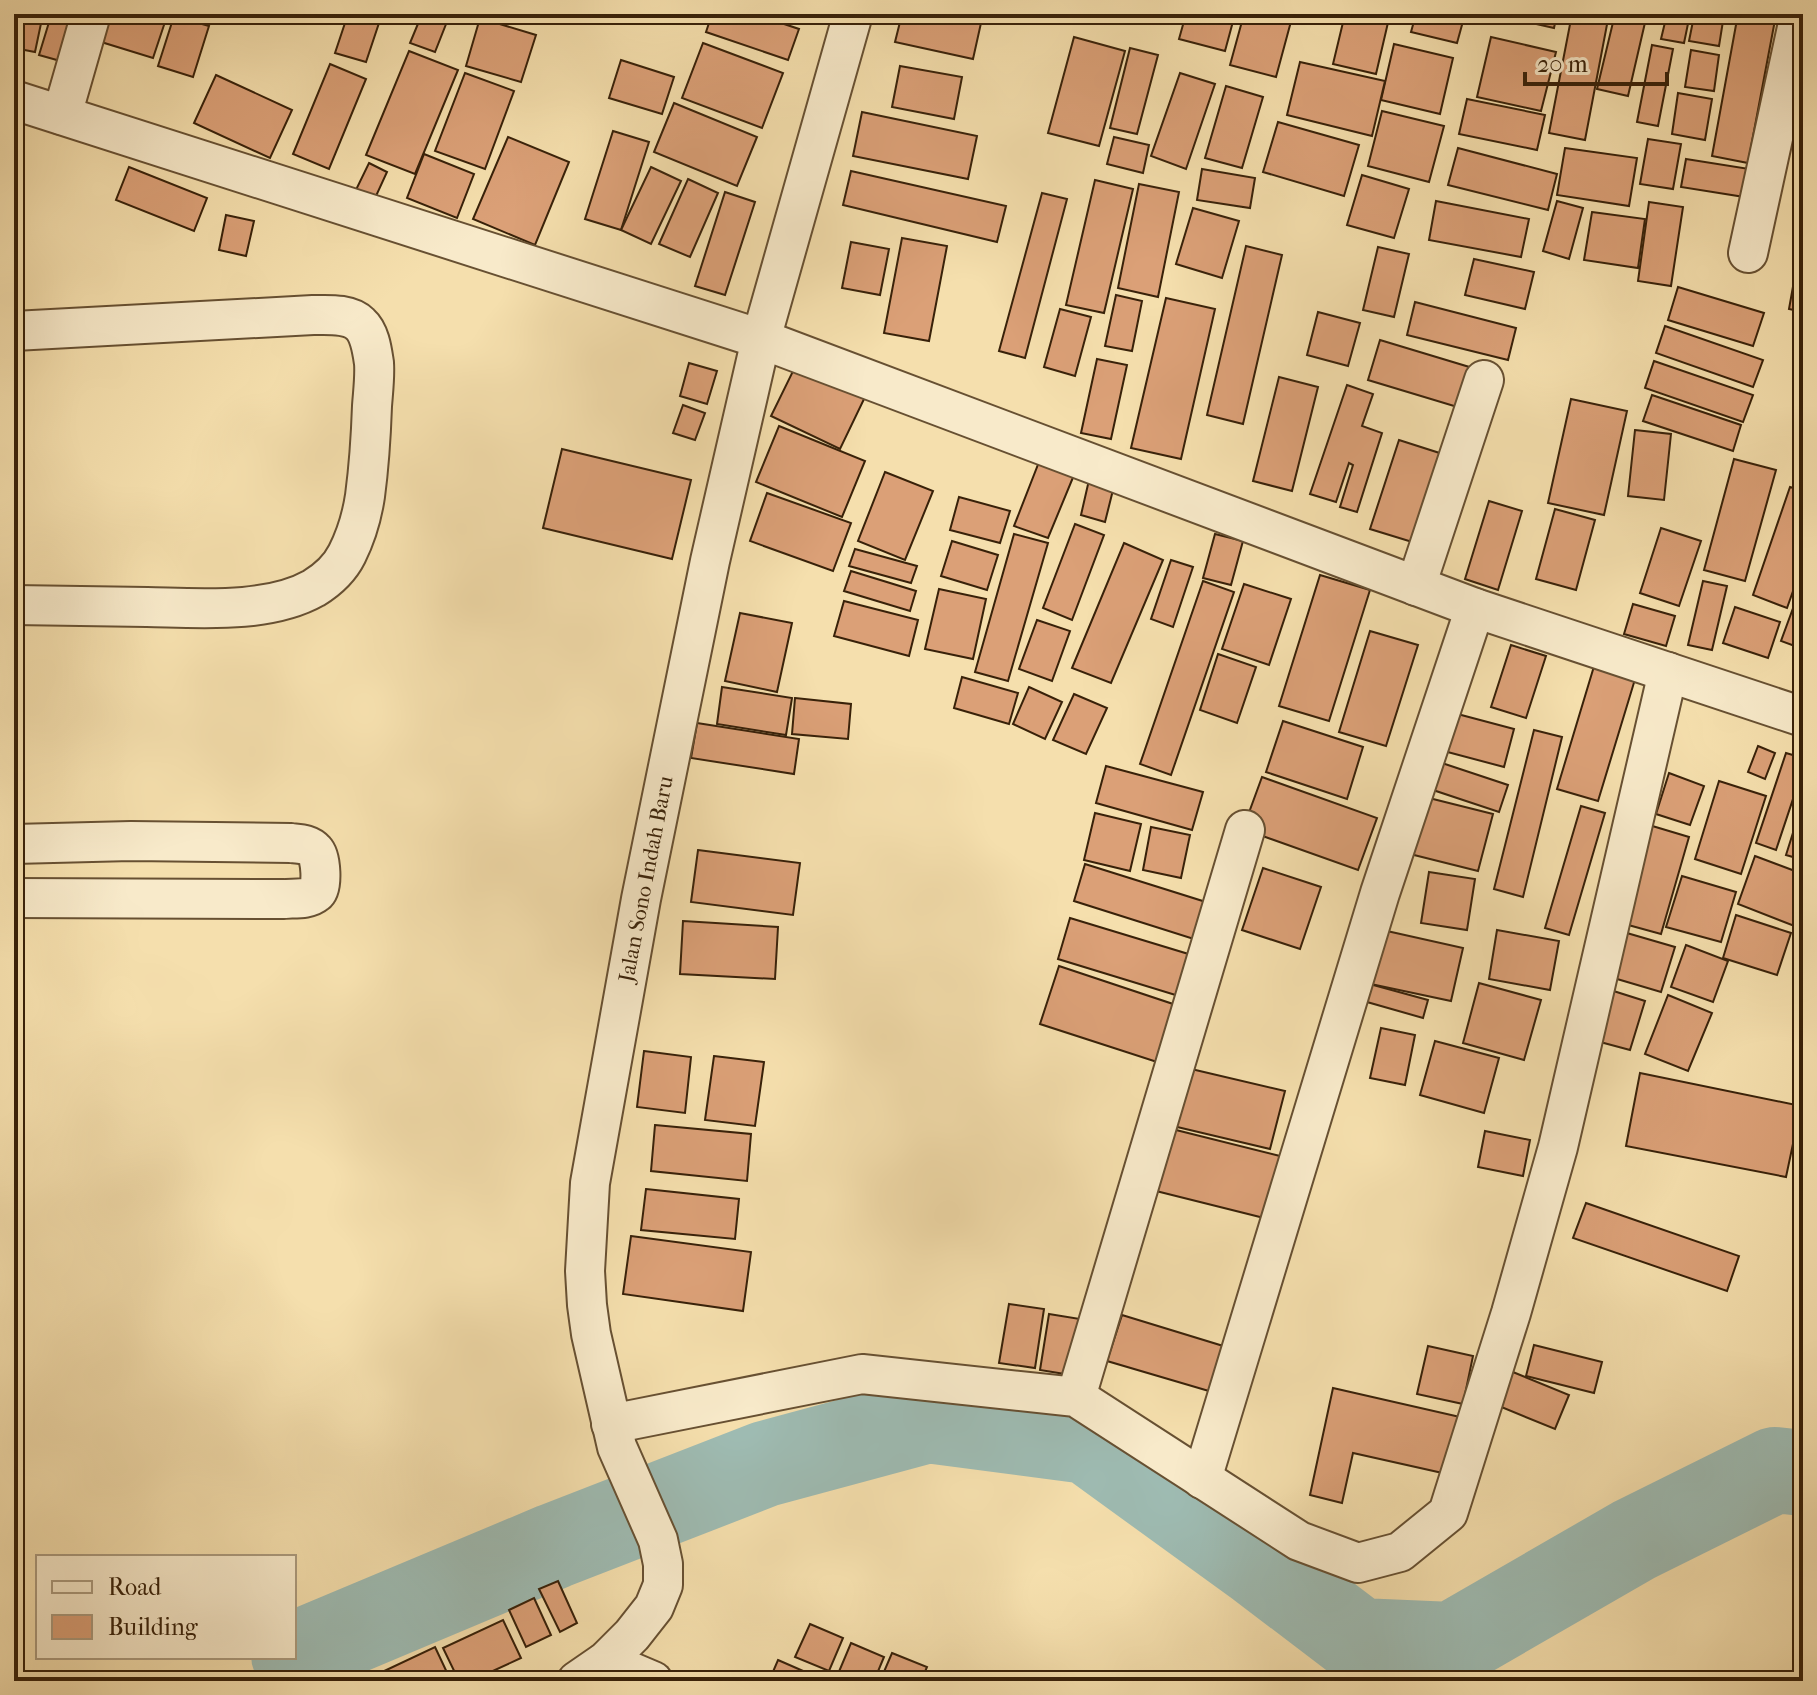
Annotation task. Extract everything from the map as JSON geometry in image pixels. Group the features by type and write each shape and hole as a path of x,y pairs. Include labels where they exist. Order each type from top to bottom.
{"street":[{"path":"62,115 91,14"},
{"name":"Jalan Sono Indah Baru","path":"592,1671 632,1635 654,1607 663,1585 663,1564 658,1540 614,1436 587,1305 585,1271 590,1183 641,899 710,561 761,339 853,14"},
{"path":"1748,253 1800,14"},
{"path":"14,100 761,339 1475,608 1803,717"},
{"path":"14,331 339,316 349,317 360,324 368,336 374,366 365,496 358,523 346,557 328,579 316,587 298,597 239,606 14,605"},
{"path":"1416,586 1484,380"},
{"path":"1202,1479 1380,893 1475,608"},
{"path":"614,1436 862,1374 1076,1397 1299,1541 1358,1563 1400,1552 1448,1513 1511,1313 1558,1147 1668,672"},
{"path":"1076,1397 1245,830"},
{"path":"14,844 131,841 291,843 306,845 314,850 320,863 319,889 305,897 14,898"},
{"path":"592,1671 653,1681"}],"building":[{"path":"14,14 43,14 35,52 14,48"},
{"path":"106,14 150,14 166,19 153,58 98,41"},
{"path":"348,14 382,14 366,62 335,53"},
{"path":"422,14 450,14 435,52 410,43"},
{"path":"712,14 754,14 799,29 788,60 706,32"},
{"path":"902,14 983,14 973,59 895,42"},
{"path":"1186,14 1235,14 1225,51 1179,39"},
{"path":"1244,14 1293,14 1276,77 1230,65"},
{"path":"1345,14 1390,14 1376,74 1333,64"},
{"path":"1416,14 1465,14 1457,43 1411,32"},
{"path":"1510,14 1557,14 1554,28 1509,18"},
{"path":"1572,14 1609,14 1585,140 1549,133"},
{"path":"1615,14 1647,14 1628,96 1597,89"},
{"path":"1667,14 1690,14 1684,43 1661,39"},
{"path":"1738,14 1775,20 1748,163 1712,156"},
{"path":"174,16 209,26 193,77 158,66"},
{"path":"1694,16 1723,21 1719,46 1689,41"},
{"path":"480,18 536,35 521,82 466,66"},
{"path":"50,19 74,26 64,62 39,55"},
{"path":"1074,37 1125,51 1099,146 1048,133"},
{"path":"1491,37 1556,52 1541,111 1477,97"},
{"path":"703,43 783,73 762,128 682,98"},
{"path":"1394,44 1453,58 1440,114 1381,100"},
{"path":"1652,45 1673,49 1658,126 1637,122"},
{"path":"1130,48 1158,55 1137,134 1110,128"},
{"path":"1691,50 1719,55 1714,91 1685,87"},
{"path":"409,51 458,70 415,174 366,155"},
{"path":"621,60 674,77 662,114 609,98"},
{"path":"1300,62 1385,81 1372,136 1287,115"},
{"path":"330,64 366,79 329,169 293,154"},
{"path":"900,66 962,77 954,119 892,107"},
{"path":"465,73 514,91 485,169 435,151"},
{"path":"1180,73 1215,84 1186,169 1151,156"},
{"path":"216,75 292,110 270,158 194,123"},
{"path":"1226,86 1263,97 1242,168 1205,158"},
{"path":"1678,93 1712,99 1705,140 1672,134"},
{"path":"1467,99 1545,115 1537,150 1459,134"},
{"path":"674,103 757,137 737,186 654,152"},
{"path":"1382,111 1444,126 1429,182 1368,166"},
{"path":"862,112 977,136 968,179 853,156"},
{"path":"1278,122 1359,145 1344,196 1263,172"},
{"path":"613,131 649,142 621,230 585,219"},
{"path":"508,137 569,162 535,245 473,219"},
{"path":"1114,137 1149,145 1143,173 1107,164"},
{"path":"1648,139 1681,144 1673,189 1640,184"},
{"path":"1458,148 1557,174 1548,210 1448,185"},
{"path":"1565,148 1637,158 1629,206 1557,195"},
{"path":"424,154 474,174 457,218 407,198"},
{"path":"1686,159 1762,171 1757,199 1681,187"},
{"path":"369,163 387,172 371,207 352,198"},
{"path":"129,167 207,198 194,231 116,200"},
{"path":"651,167 681,181 651,244 621,230"},
{"path":"1202,169 1255,178 1250,208 1197,200"},
{"path":"851,171 1006,206 997,242 843,205"},
{"path":"1362,175 1409,189 1394,238 1347,225"},
{"path":"688,179 718,193 690,257 659,244"},
{"path":"1095,180 1133,189 1104,313 1066,305"},
{"path":"1139,184 1179,192 1158,297 1118,288"},
{"path":"725,192 755,202 725,295 695,286"},
{"path":"1042,193 1067,199 1025,358 999,351"},
{"path":"1436,201 1529,219 1521,257 1429,240"},
{"path":"1557,201 1583,208 1569,259 1543,251"},
{"path":"1649,202 1683,207 1671,286 1638,281"},
{"path":"1193,208 1239,221 1222,278 1176,264"},
{"path":"1592,212 1645,219 1638,268 1584,260"},
{"path":"226,215 254,221 246,256 219,250"},
{"path":"902,238 947,246 929,341 884,333"},
{"path":"851,242 889,249 880,295 842,288"},
{"path":"1246,246 1282,255 1243,424 1207,415"},
{"path":"1378,247 1409,254 1394,317 1363,310"},
{"path":"1799,253 1803,254 1803,312 1789,309"},
{"path":"1474,259 1534,272 1525,309 1465,295"},
{"path":"1678,287 1764,313 1753,346 1668,320"},
{"path":"1116,295 1142,301 1132,351 1105,346"},
{"path":"1166,298 1215,309 1181,459 1131,448"},
{"path":"1415,302 1516,328 1508,360 1407,335"},
{"path":"1060,309 1091,317 1075,376 1044,367"},
{"path":"1318,312 1360,323 1348,366 1307,355"},
{"path":"1665,326 1763,360 1753,387 1656,353"},
{"path":"1380,340 1476,369 1464,409 1368,380"},
{"path":"1097,359 1127,365 1111,439 1081,433"},
{"path":"1654,361 1753,395 1743,422 1645,388"},
{"path":"689,363 717,371 707,404 680,396"},
{"path":"796,365 865,397 840,449 771,416"},
{"path":"1279,377 1318,387 1292,491 1253,481"},
{"path":"1347,385 1373,394 1362,426 1382,433 1357,512 1340,507 1353,465 1349,463 1336,502 1310,494"},
{"path":"1652,395 1741,425 1733,451 1643,421"},
{"path":"1571,399 1627,411 1604,515 1548,503"},
{"path":"683,405 705,413 695,440 673,433"},
{"path":"779,426 865,461 842,517 756,482"},
{"path":"1635,430 1671,434 1664,500 1628,496"},
{"path":"1399,440 1452,457 1422,545 1370,529"},
{"path":"562,449 691,480 672,559 543,528"},
{"path":"1734,459 1776,470 1745,581 1704,570"},
{"path":"1039,462 1074,475 1048,538 1014,526"},
{"path":"885,472 933,491 905,560 858,541"},
{"path":"1089,480 1114,486 1105,522 1081,515"},
{"path":"1790,487 1803,491 1803,563 1787,608 1753,595"},
{"path":"767,493 851,523 833,571 750,541"},
{"path":"959,497 1010,511 1000,543 950,530"},
{"path":"1489,501 1522,511 1498,590 1465,579"},
{"path":"1555,509 1595,520 1576,590 1536,579"},
{"path":"1075,524 1104,535 1072,620 1043,608"},
{"path":"1661,528 1701,541 1679,606 1640,593"},
{"path":"1014,534 1048,543 1008,681 975,672"},
{"path":"1215,534 1243,541 1231,585 1203,578"},
{"path":"952,541 998,555 987,590 941,576"},
{"path":"1124,543 1163,560 1111,683 1072,668"},
{"path":"855,549 917,566 911,583 849,566"},
{"path":"1171,560 1193,567 1173,627 1151,619"},
{"path":"851,571 916,591 910,611 844,591"},
{"path":"1320,575 1370,590 1329,721 1279,706"},
{"path":"1203,581 1234,592 1171,775 1140,764"},
{"path":"1703,581 1727,586 1712,650 1688,645"},
{"path":"1803,581 1803,649 1781,641"},
{"path":"1244,584 1291,599 1269,665 1222,649"},
{"path":"939,589 986,599 973,659 925,649"},
{"path":"844,601 918,620 909,656 834,636"},
{"path":"1633,604 1675,616 1666,646 1624,634"},
{"path":"1735,607 1780,622 1768,658 1723,643"},
{"path":"740,613 792,623 777,692 725,681"},
{"path":"1037,620 1070,631 1052,681 1019,669"},
{"path":"1370,631 1418,645 1386,746 1339,732"},
{"path":"1511,645 1546,656 1526,718 1491,707"},
{"path":"1218,654 1256,667 1237,723 1200,710"},
{"path":"1595,663 1636,676 1598,801 1557,789"},
{"path":"962,677 1018,693 1009,724 954,708"},
{"path":"722,687 792,698 786,735 717,724"},
{"path":"1029,687 1062,702 1045,739 1013,724"},
{"path":"1074,694 1107,708 1086,754 1053,740"},
{"path":"795,698 851,704 848,739 792,734"},
{"path":"1450,712 1514,729 1504,767 1440,750"},
{"path":"1283,721 1363,747 1347,799 1266,772"},
{"path":"697,723 799,739 794,774 691,758"},
{"path":"1534,730 1562,737 1523,897 1494,889"},
{"path":"1758,746 1775,753 1765,779 1748,772"},
{"path":"1786,753 1803,758 1803,769 1776,850 1756,843"},
{"path":"1439,762 1508,785 1499,812 1430,789"},
{"path":"1106,766 1203,792 1192,830 1096,803"},
{"path":"1669,773 1704,786 1690,825 1656,814"},
{"path":"1262,777 1377,818 1358,870 1243,829"},
{"path":"1719,781 1766,796 1741,874 1695,859"},
{"path":"1421,796 1493,814 1478,871 1406,853"},
{"path":"1803,801 1803,860 1786,855"},
{"path":"1581,806 1605,813 1569,935 1545,928"},
{"path":"1095,813 1141,824 1130,871 1084,860"},
{"path":"1649,825 1689,837 1661,934 1621,923"},
{"path":"1151,827 1190,835 1181,878 1143,870"},
{"path":"698,850 800,863 793,915 691,902"},
{"path":"1755,856 1803,874 1803,912 1797,927 1738,904"},
{"path":"1085,864 1209,903 1197,940 1074,901"},
{"path":"1263,868 1321,887 1300,949 1242,930"},
{"path":"1429,872 1475,879 1467,930 1421,923"},
{"path":"1682,876 1736,892 1721,942 1666,927"},
{"path":"1736,915 1791,933 1777,975 1723,958"},
{"path":"1070,918 1195,956 1182,997 1058,959"},
{"path":"683,921 778,927 775,979 680,974"},
{"path":"1378,929 1463,948 1451,1001 1366,983"},
{"path":"1497,930 1559,941 1550,990 1489,979"},
{"path":"1620,931 1675,947 1661,992 1607,976"},
{"path":"1686,945 1728,961 1713,1002 1671,987"},
{"path":"1059,966 1176,1005 1157,1062 1040,1024"},
{"path":"1366,983 1428,1000 1423,1018 1360,1000"},
{"path":"1479,983 1541,1000 1524,1060 1463,1043"},
{"path":"1604,988 1645,1001 1630,1050 1589,1039"},
{"path":"1668,995 1712,1013 1688,1071 1645,1054"},
{"path":"1381,1028 1415,1035 1405,1085 1370,1078"},
{"path":"1435,1041 1499,1058 1484,1113 1420,1095"},
{"path":"644,1051 691,1057 685,1113 637,1107"},
{"path":"714,1056 764,1062 755,1126 705,1120"},
{"path":"1187,1068 1285,1091 1270,1149 1173,1126"},
{"path":"1640,1073 1801,1106 1786,1177 1626,1146"},
{"path":"655,1125 751,1134 747,1181 651,1171"},
{"path":"1172,1129 1280,1156 1264,1218 1156,1191"},
{"path":"1485,1131 1530,1140 1523,1176 1478,1167"},
{"path":"646,1189 739,1199 735,1239 641,1230"},
{"path":"1586,1203 1739,1256 1727,1291 1573,1238"},
{"path":"631,1236 751,1252 743,1311 623,1294"},
{"path":"1009,1304 1044,1309 1035,1368 999,1363"},
{"path":"1049,1314 1080,1319 1071,1375 1040,1370"},
{"path":"1122,1315 1233,1349 1219,1394 1107,1361"},
{"path":"1534,1345 1602,1362 1594,1393 1526,1376"},
{"path":"1428,1346 1473,1356 1463,1404 1417,1394"},
{"path":"1508,1370 1569,1395 1555,1429 1494,1404"},
{"path":"1333,1388 1460,1417 1447,1474 1353,1453 1342,1503 1310,1495"},
{"path":"558,1581 577,1623 560,1632 539,1589"},
{"path":"534,1598 551,1635 526,1647 509,1610"},
{"path":"503,1620 521,1658 471,1681 459,1681 443,1648"},
{"path":"810,1624 843,1638 829,1671 795,1657"},
{"path":"851,1643 884,1657 874,1681 835,1681"},
{"path":"435,1647 451,1681 363,1681"},
{"path":"892,1653 927,1667 921,1681 880,1681"},
{"path":"778,1660 817,1677 815,1681 769,1681"}],"waterway":[{"path":"296,1654 554,1546 765,1464 928,1420 1088,1441 1359,1641 1452,1645 1634,1540 1775,1470 1803,1473"}]}
